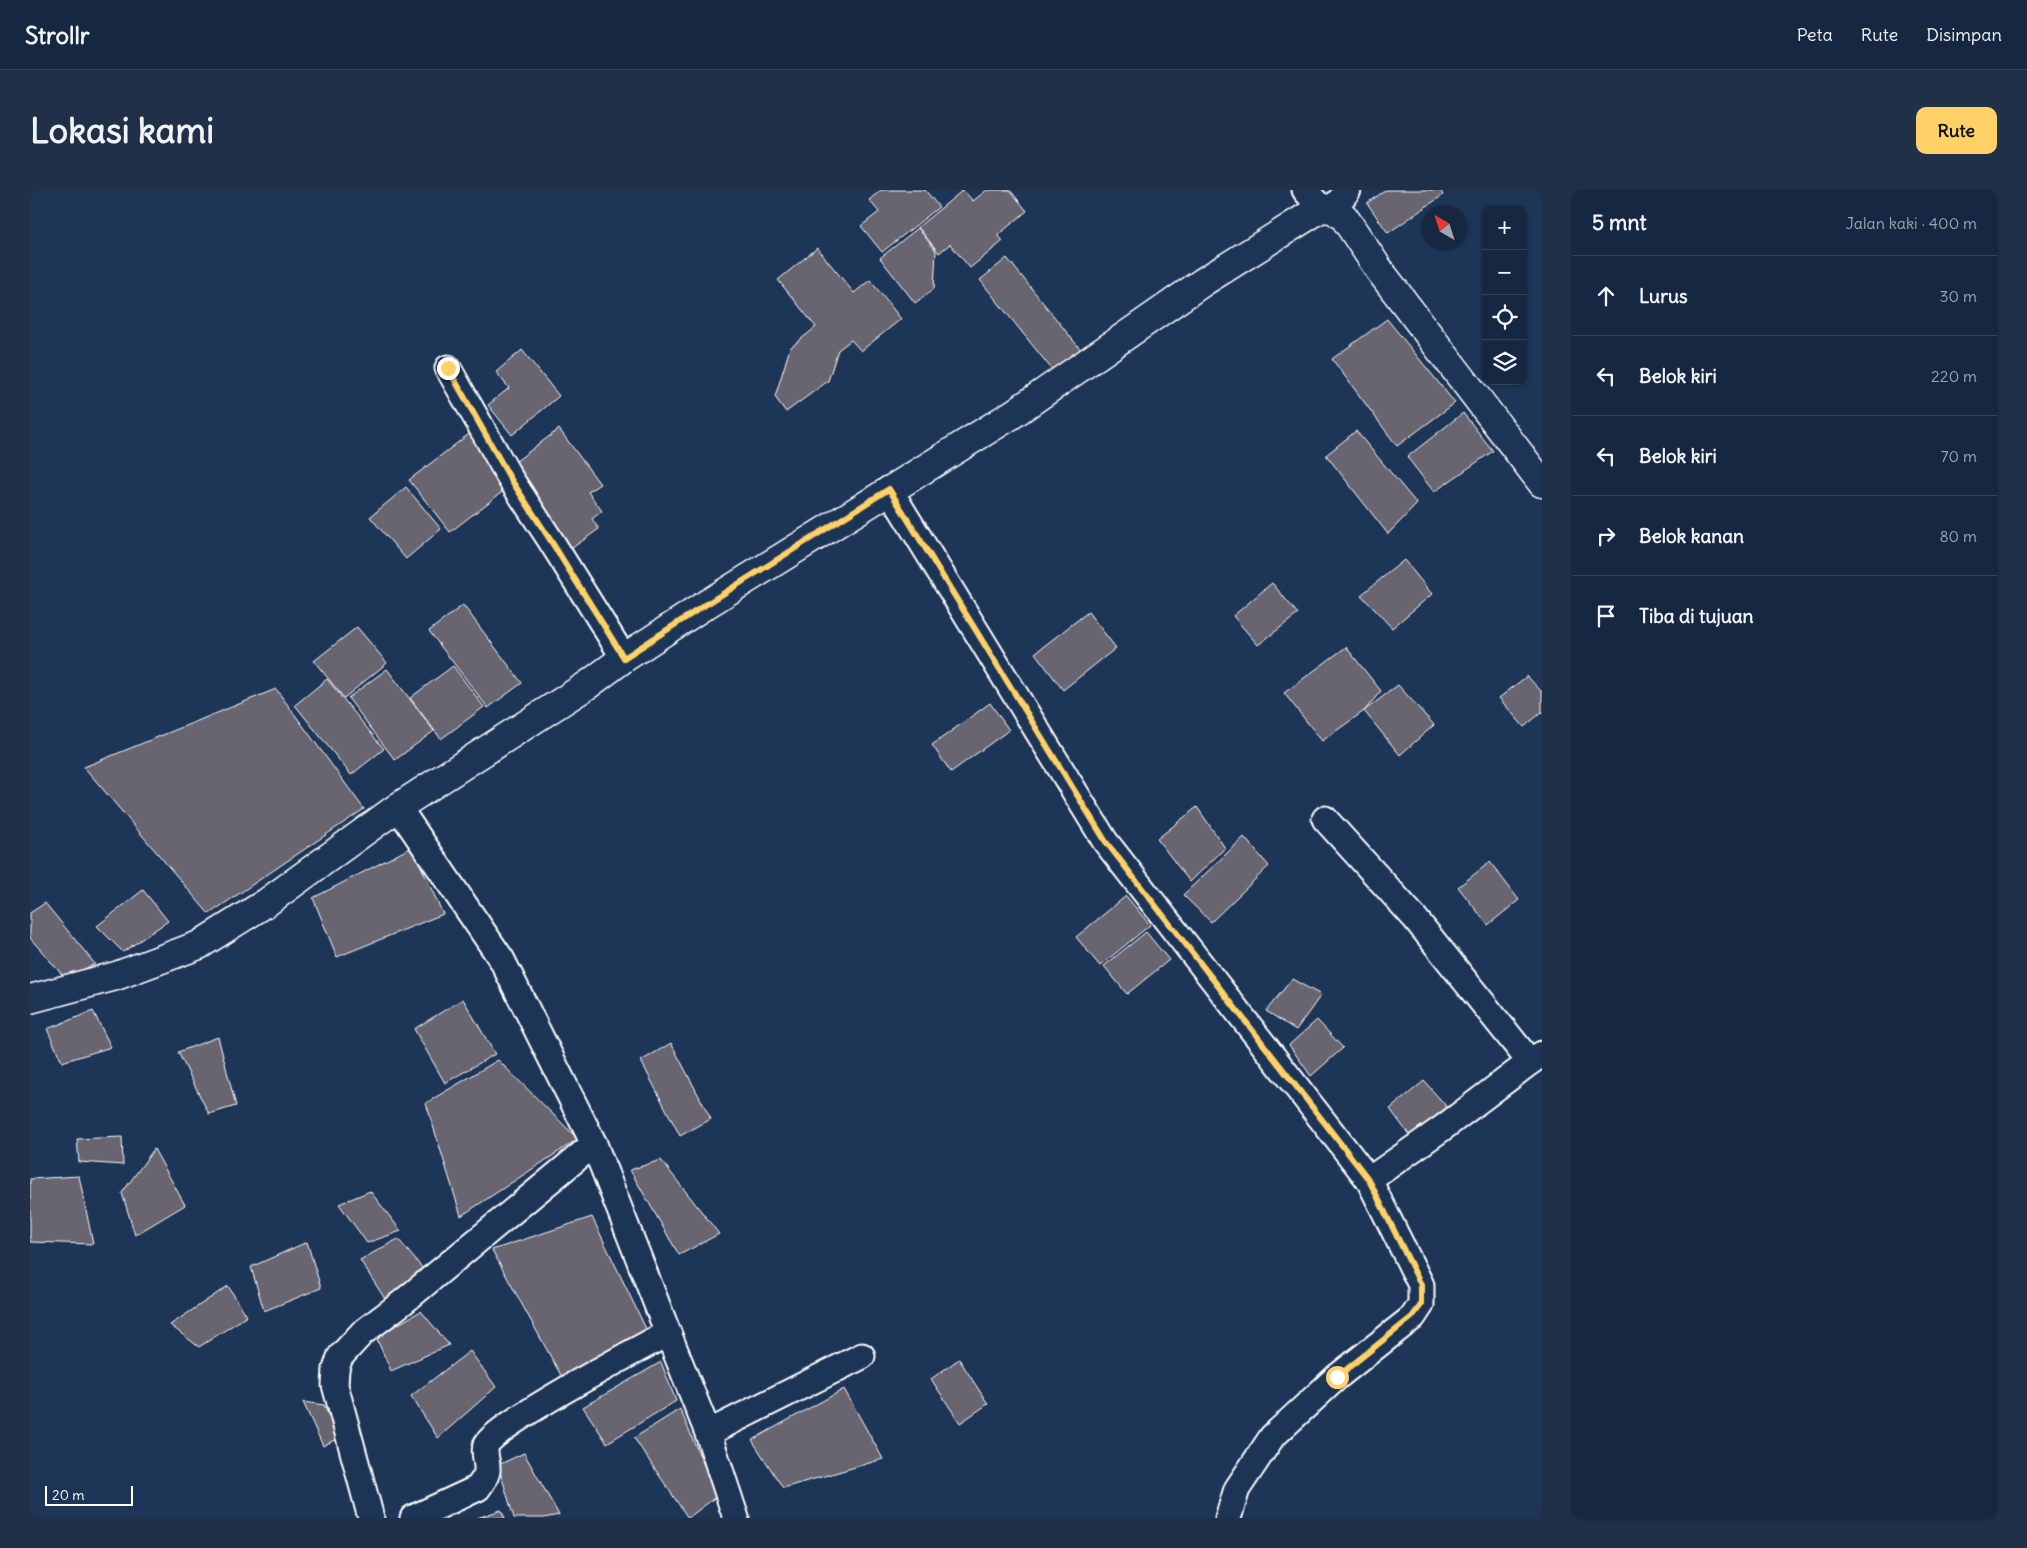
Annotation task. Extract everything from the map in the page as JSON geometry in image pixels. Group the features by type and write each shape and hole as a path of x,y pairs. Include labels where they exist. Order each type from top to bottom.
{"street":[{"path":"30,1000 116,976 198,945 266,903 398,807 581,689 624,658 702,607 889,489 1013,414 1203,282 1327,199 1344,217 1380,271 1542,483"},
{"path":"448,368 510,478 624,658"},
{"path":"889,489 1106,842 1369,1180 1421,1285 1421,1305 1412,1317 1337,1377 1272,1437 1237,1489 1228,1518"},
{"path":"398,807 502,960 594,1144 708,1433 736,1518"},
{"path":"1325,819 1414,917 1536,1058 1369,1180"},
{"path":"370,1518 335,1386 336,1370 340,1357 362,1333 403,1302 594,1144"},
{"path":"413,1518 478,1488 487,1471 486,1445 494,1436 536,1408 668,1333"},
{"path":"708,1433 862,1356"}],"building":[{"path":"881,190 925,190 939,207 882,252 861,226 879,212 869,200"},
{"path":"963,190 973,201 987,190 1010,190 1027,211 998,235 1003,241 970,268 950,244 939,253 918,227"},
{"path":"1386,190 1440,190 1443,195 1429,205 1422,205 1422,210 1388,233 1367,203"},
{"path":"918,228 936,251 934,289 915,303 880,258"},
{"path":"817,248 854,293 870,280 901,319 861,351 851,340 838,350 828,381 786,412 775,397 790,348 816,327 778,280"},
{"path":"1007,258 1081,350 1054,372 980,280"},
{"path":"1387,319 1455,403 1397,446 1332,359"},
{"path":"522,350 559,396 512,435 488,405 509,388 496,372"},
{"path":"1463,413 1493,451 1434,492 1407,457"},
{"path":"478,427 510,486 450,532 409,480"},
{"path":"559,429 600,484 588,492 602,511 592,519 599,529 565,553 507,468"},
{"path":"1356,431 1417,504 1388,534 1326,455"},
{"path":"406,487 441,529 406,559 370,517"},
{"path":"1404,560 1432,594 1392,628 1361,595"},
{"path":"1272,583 1298,614 1258,645 1233,616"},
{"path":"463,605 522,683 488,708 429,631"},
{"path":"1088,612 1116,648 1063,690 1035,653"},
{"path":"357,627 387,663 344,698 314,661"},
{"path":"1346,647 1381,691 1364,711 1322,741 1284,693"},
{"path":"453,666 484,707 441,739 410,698"},
{"path":"387,669 434,731 395,760 348,698"},
{"path":"1527,676 1542,692 1542,712 1524,727 1499,698"},
{"path":"327,679 384,749 351,775 295,705"},
{"path":"1398,685 1434,725 1400,755 1364,711"},
{"path":"276,689 364,809 209,914 84,767"},
{"path":"990,703 1009,730 951,772 932,745"},
{"path":"1197,807 1225,848 1190,882 1157,839"},
{"path":"1244,837 1269,866 1211,922 1183,895"},
{"path":"412,847 443,914 337,957 313,898"},
{"path":"1490,862 1519,900 1488,925 1458,887"},
{"path":"143,890 168,921 123,952 97,926"},
{"path":"1126,896 1150,925 1100,966 1076,937"},
{"path":"45,903 95,964 65,978 30,938 30,913"},
{"path":"1146,932 1169,960 1127,994 1104,966"},
{"path":"1292,979 1321,995 1296,1030 1266,1011"},
{"path":"463,999 495,1054 445,1083 414,1029"},
{"path":"93,1011 111,1047 62,1062 47,1029"},
{"path":"1317,1020 1343,1048 1311,1076 1289,1045"},
{"path":"218,1037 236,1106 209,1114 178,1052"},
{"path":"671,1043 711,1119 680,1136 641,1061"},
{"path":"498,1060 578,1139 461,1216 426,1103"},
{"path":"1424,1081 1447,1107 1410,1136 1390,1109"},
{"path":"122,1137 123,1165 79,1162 77,1139"},
{"path":"154,1149 185,1205 135,1235 122,1193"},
{"path":"661,1160 719,1234 679,1255 630,1170"},
{"path":"79,1176 93,1244 30,1242 30,1179"},
{"path":"370,1191 401,1231 367,1243 339,1204"},
{"path":"592,1217 648,1333 563,1379 492,1250"},
{"path":"398,1239 424,1270 385,1299 360,1260"},
{"path":"307,1242 321,1288 264,1311 251,1267"},
{"path":"228,1286 247,1316 199,1347 170,1325"},
{"path":"421,1311 449,1345 391,1371 376,1337"},
{"path":"470,1351 496,1387 438,1438 411,1396"},
{"path":"959,1359 988,1404 960,1423 931,1379"},
{"path":"661,1362 676,1401 607,1443 583,1407"},
{"path":"844,1389 883,1459 783,1488 752,1440"},
{"path":"303,1402 324,1405 338,1438 323,1446"},
{"path":"680,1409 717,1496 688,1518 634,1438"},
{"path":"524,1453 559,1515 544,1518 514,1518 498,1465"},
{"path":"501,1510 505,1518 477,1518"}],"route":[{"path":"448,368 510,478 624,658 889,489 1106,842 1369,1180 1421,1285 1421,1305 1412,1317 1337,1377"}]}
